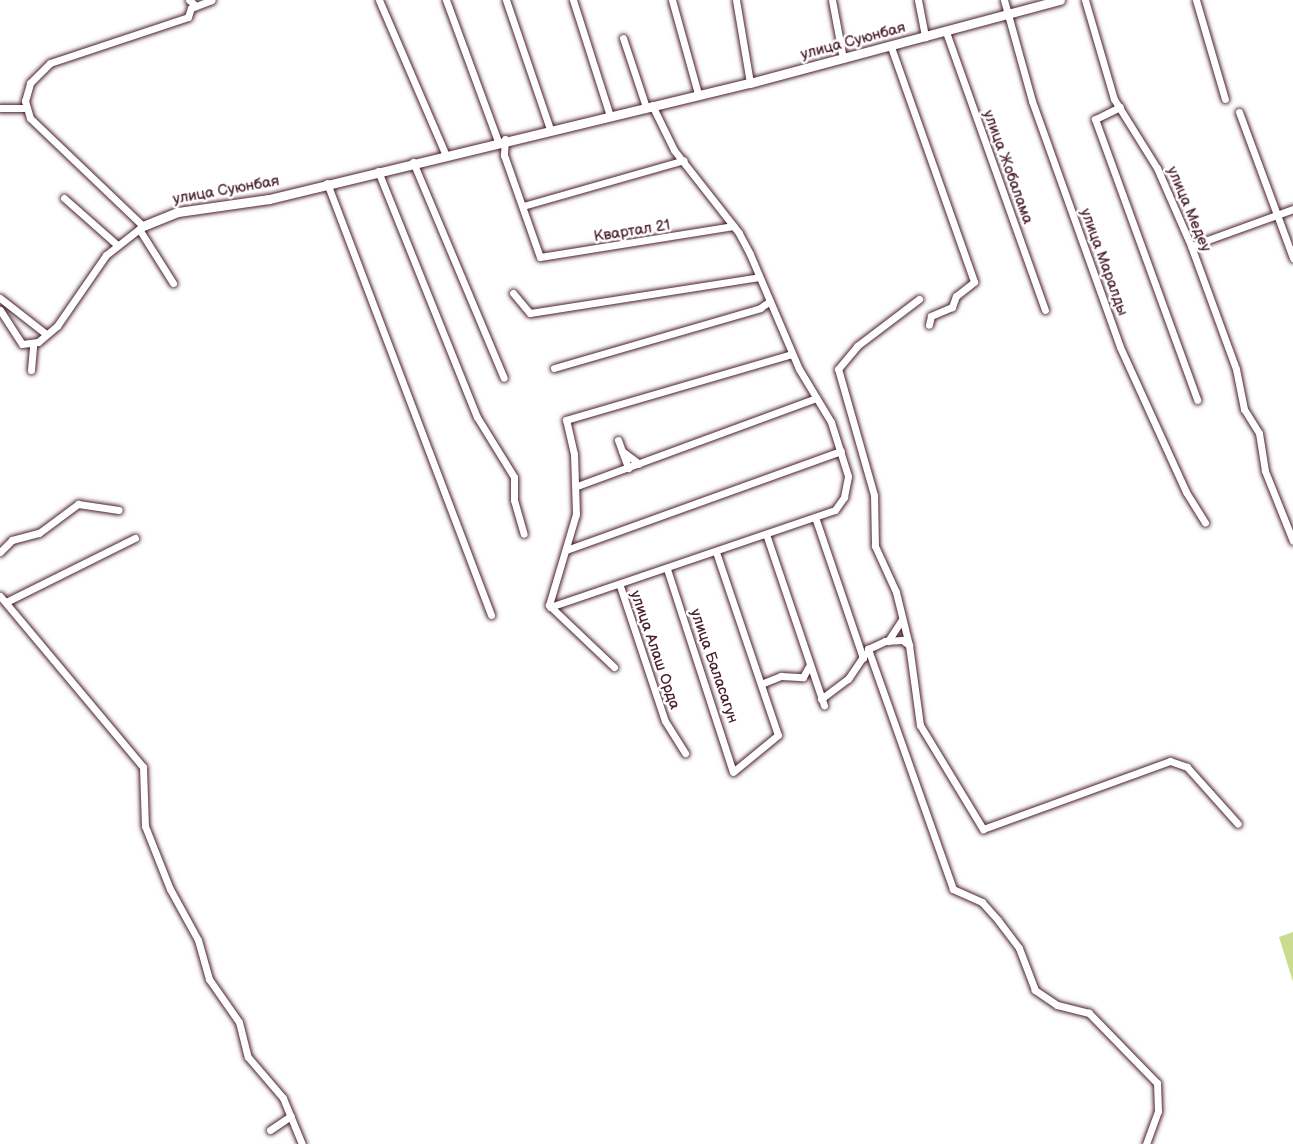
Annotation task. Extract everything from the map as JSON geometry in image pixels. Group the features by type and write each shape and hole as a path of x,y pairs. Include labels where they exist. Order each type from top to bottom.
{"street":[{"path":"189,0 196,6"},
{"path":"173,283 141,228 41,129 25,108 30,82 50,63 188,16 196,6 212,0"},
{"path":"379,0 445,153"},
{"path":"446,0 502,140 504,154 523,206 684,160"},
{"path":"506,0 550,129"},
{"path":"573,0 610,116"},
{"path":"672,0 698,94"},
{"path":"736,0 750,83"},
{"path":"832,0 843,59"},
{"path":"918,0 925,37"},
{"name":"улица Маралды","path":"1004,0 1032,101 1120,347 1186,492 1205,522"},
{"name":"улица Суюнбая","path":"46,333 57,326 116,244 141,228 178,212 259,201 445,153 750,83 891,47 1059,0"},
{"name":"улица Медеу","path":"1086,0 1120,107 1157,168 1191,246 1236,369 1244,409 1258,433 1264,471 1293,541"},
{"path":"1196,0 1225,99"},
{"name":"улица Жобалама","path":"946,32 1045,310"},
{"path":"550,607 620,586 815,517 842,505 848,476 831,422 792,354 770,301 734,226 684,160 649,106 623,38"},
{"path":"891,47 974,282 956,296 952,307 931,316 928,325"},
{"path":"1120,107 1095,119 1197,400"},
{"path":"0,108 25,108"},
{"path":"1239,112 1293,258"},
{"path":"413,162 504,378"},
{"path":"378,171 477,417 514,477 514,500 524,534"},
{"path":"327,183 491,615"},
{"path":"64,198 116,244"},
{"name":"Квартал 21","path":"523,206 537,252 549,258 734,226"},
{"path":"1191,246 1293,209"},
{"path":"513,293 530,313 759,277"},
{"path":"0,298 46,333 33,345 31,369"},
{"path":"919,299 857,346 838,369 874,495 875,546 896,592 909,645 920,725 983,829 1170,761 1187,767 1238,824"},
{"path":"554,368 760,308 770,301"},
{"path":"0,310 22,344 33,345"},
{"path":"550,607 576,514 577,486 568,418 792,354"},
{"path":"577,486 816,398"},
{"path":"618,440 628,468"},
{"path":"622,451 639,464"},
{"path":"566,550 841,451"},
{"path":"0,552 12,540 39,533 78,504 119,510"},
{"path":"815,517 863,658"},
{"path":"766,534 823,702 848,679 868,649 888,641 909,645"},
{"path":"6,602 135,538"},
{"path":"716,552 761,684 781,676 803,677 810,664"},
{"name":"улица Баласагун","path":"667,569 733,772 778,735 761,684"},
{"name":"улица Алаш Орда","path":"620,586 665,721 685,753"},
{"path":"0,596 143,766 145,826 170,889 198,940 209,979 239,1022 248,1057 272,1083 291,1116 302,1144"},
{"path":"550,607 614,667"},
{"path":"888,641 902,620"},
{"path":"868,649 953,889 982,902 998,920 1019,948 1035,990 1057,1005 1089,1013 1157,1083 1158,1111 1146,1144"},
{"path":"270,1130 291,1116"}],"green space":[{"path":"1293,932 1293,982 1279,937"}]}
